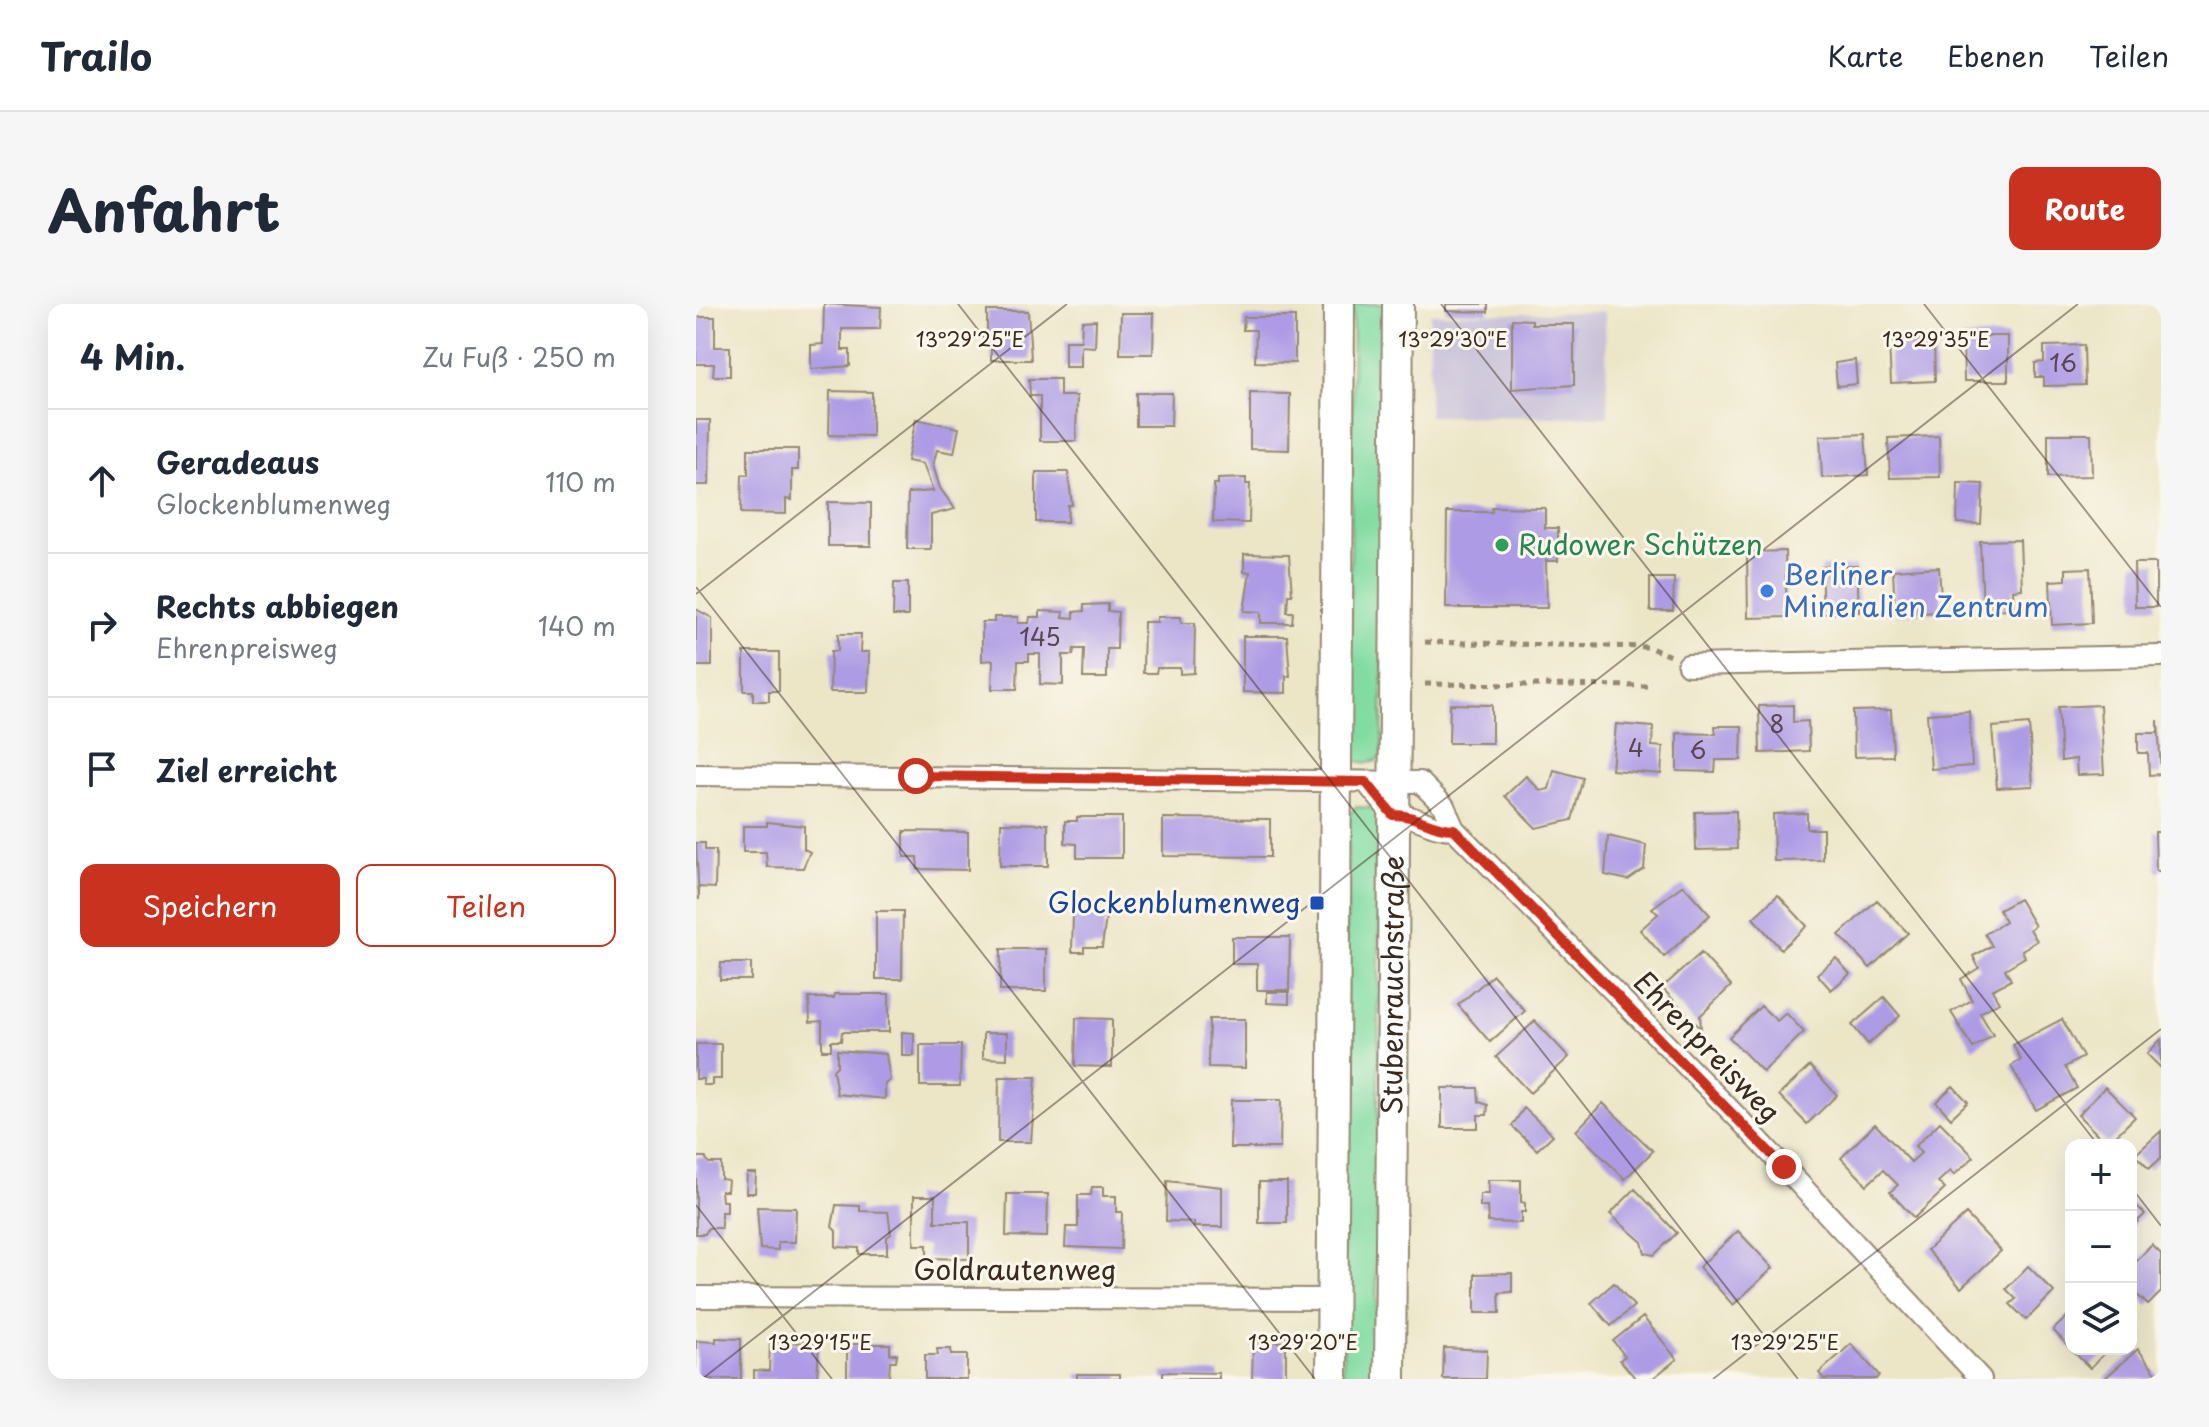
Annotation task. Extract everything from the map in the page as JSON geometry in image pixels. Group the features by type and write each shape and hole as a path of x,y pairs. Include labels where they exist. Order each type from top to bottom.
{"main road":[{"name":"Stubenrauchstraße","path":"1332,1379 1339,304"},
{"name":"Stubenrauchstraße","path":"1390,1379 1393,815 1380,782 1398,304"}],"street":[{"path":"1688,665 2161,656"},
{"path":"696,775 1095,776 1380,782"},
{"name":"Ehrenpreisweg","path":"1380,782 1420,782 1444,806 1454,829 1739,1119 1981,1379"},
{"name":"Ehrenpreisweg","path":"1393,815 1414,815 1435,829 1454,829"},
{"name":"Goldrautenweg","path":"696,1297 1333,1299"}],"path":[{"path":"1425,642 1648,647 1688,665"},
{"path":"1425,684 1648,686"}],"shaded area":[{"path":"1605,312 1608,417 1429,416 1430,314"}],"green space":[{"path":"1353,304 1385,304 1382,756 1366,763 1356,761 1349,755"},
{"path":"1356,807 1372,808 1380,816 1376,1379 1343,1379 1348,816"}],"building":[{"path":"824,304 881,307 880,329 842,329 842,350 850,350 850,366 811,369 811,345 823,344"},
{"path":"1446,304 1488,304 1488,312 1446,311"},
{"path":"987,311 1028,311 1031,360 991,360 991,341 987,341"},
{"path":"1121,313 1154,313 1153,354 1120,354"},
{"path":"696,317 715,317 715,347 730,347 730,376 713,376 714,364 696,364"},
{"path":"1244,317 1295,317 1295,363 1255,362 1256,330 1243,330"},
{"path":"1512,319 1532,320 1532,324 1574,324 1574,385 1512,389"},
{"path":"1096,320 1095,347 1081,346 1081,367 1065,367 1065,341 1081,341 1082,321"},
{"path":"2008,336 2008,381 1964,381 1963,337"},
{"path":"1934,341 1935,381 1891,383 1889,342"},
{"path":"2084,345 2085,385 2044,386 2044,377 2035,377 2035,363 2044,362 2044,346"},
{"path":"1855,360 1857,384 1837,386 1835,363"},
{"path":"1029,379 1060,379 1060,396 1077,396 1076,441 1040,441 1040,396 1030,396"},
{"path":"830,391 872,392 872,436 829,435"},
{"path":"1136,393 1172,393 1171,426 1136,426"},
{"path":"1250,393 1290,394 1289,450 1250,449"},
{"path":"916,419 959,428 954,453 937,450 933,465 940,488 955,509 931,515 931,549 907,549 908,493 933,491 923,464 907,461"},
{"path":"696,420 710,420 709,485 696,485"},
{"path":"1865,434 1868,475 1822,478 1820,436"},
{"path":"2048,434 2091,434 2092,476 2048,477"},
{"path":"1939,436 1940,477 1890,478 1888,438"},
{"path":"748,449 798,449 798,470 792,470 792,500 786,499 786,514 741,513 742,475 748,475"},
{"path":"1036,472 1068,472 1072,505 1068,505 1067,522 1036,522"},
{"path":"1246,478 1246,484 1250,484 1249,523 1213,522 1214,484 1218,484 1218,479"},
{"path":"1958,483 1983,484 1981,524 1957,523"},
{"path":"828,502 871,503 871,546 828,546"},
{"name":"Rudower Schützen","path":"1491,507 1545,508 1545,528 1558,528 1558,561 1546,561 1547,608 1446,608 1447,512 1492,512"},
{"path":"2020,540 2022,589 2013,590 2014,609 1983,610 1980,541"},
{"path":"1785,551 1787,617 1748,618 1747,552"},
{"path":"1244,554 1289,555 1292,595 1288,595 1287,612 1293,612 1292,623 1261,623 1261,612 1244,611 1250,572 1244,572"},
{"path":"2134,563 2156,563 2156,607 2135,607"},
{"path":"1857,566 1859,612 1823,614 1821,567"},
{"path":"1939,567 1942,612 1895,614 1893,570"},
{"path":"2090,568 2092,623 2052,625 2050,581 2066,580 2066,569"},
{"path":"1650,578 1674,578 1673,611 1650,611"},
{"path":"894,583 908,583 908,616 893,616"},
{"path":"1108,604 1108,611 1118,612 1117,649 1107,649 1107,678 1083,678 1084,649 1074,649 1073,655 1063,655 1063,685 1040,684 1040,654 1029,654 1029,661 1018,661 1017,689 992,689 993,660 982,661 982,622 994,622 994,617 1018,617 1018,623 1029,623 1030,617 1040,617 1040,611 1064,612 1063,617 1074,618 1074,612 1084,611 1084,605"},
{"path":"696,609 712,618 712,666 696,666"},
{"path":"1157,617 1181,617 1181,623 1195,623 1194,673 1180,674 1180,668 1157,668 1156,673 1143,673 1144,622 1157,622"},
{"path":"838,634 861,634 860,652 869,652 868,692 830,692 831,651 838,651"},
{"path":"1243,636 1287,636 1290,676 1286,676 1286,693 1243,692"},
{"path":"744,652 779,652 779,691 769,691 769,701 753,701 753,691 744,691"},
{"path":"1450,704 1492,705 1492,743 1449,743"},
{"path":"1793,705 1793,722 1808,721 1809,751 1760,753 1759,706"},
{"path":"2100,705 2104,774 2077,775 2076,759 2061,761 2058,707"},
{"path":"1891,710 1893,756 1854,757 1853,711"},
{"path":"1969,711 1972,766 1931,769 1927,714"},
{"path":"2158,720 2161,774 2149,775 2148,753 2138,753 2138,733 2158,733"},
{"path":"1616,724 1653,727 1652,746 1663,747 1661,774 1612,770"},
{"path":"2029,724 2033,786 1997,788 1992,727"},
{"path":"1715,726 1742,726 1741,760 1716,760 1715,772 1677,771 1677,733 1716,734"},
{"path":"1554,770 1583,778 1572,820 1536,828 1505,796 1526,776 1541,791 1549,789"},
{"path":"1736,811 1737,849 1696,850 1695,812"},
{"path":"1807,813 1807,829 1823,829 1823,860 1774,861 1773,814"},
{"path":"1077,817 1122,817 1122,858 1077,858 1077,844 1065,843 1065,821 1077,821"},
{"path":"1163,818 1270,819 1270,857 1163,856"},
{"path":"767,822 804,826 804,849 810,852 803,868 767,867 766,852 743,852 743,826 767,826"},
{"path":"1001,823 1048,824 1048,866 1000,866"},
{"path":"904,831 968,832 968,870 918,869 917,857 904,857"},
{"path":"2155,832 2161,832 2161,871 2156,871"},
{"path":"1608,836 1646,845 1644,869 1628,880 1605,875"},
{"path":"696,843 705,843 705,850 716,850 715,888 699,887 699,900"},
{"path":"1683,885 1710,915 1664,957 1640,930 1658,914 1652,908"},
{"path":"1778,895 1807,926 1781,949 1753,918"},
{"path":"2019,899 2035,926 2030,929 2037,941 2022,950 2025,957 2005,969 2011,980 1992,990 1999,1002 1980,1013 1993,1035 1973,1048 1951,1012 1972,1000 1961,979 1979,968 1973,956 1992,946 1985,934 2005,922 1999,910"},
{"path":"1877,900 1908,933 1870,968 1839,935"},
{"path":"876,911 903,911 902,979 876,979"},
{"path":"1073,913 1103,913 1106,917 1102,947 1084,947 1084,952 1072,952"},
{"path":"1232,937 1290,937 1289,990 1257,990 1257,964 1232,964"},
{"path":"1001,949 1046,949 1046,991 1000,991"},
{"path":"1701,953 1731,986 1700,1016 1701,1029 1662,988"},
{"path":"1836,958 1850,974 1831,990 1817,974"},
{"path":"721,963 751,963 751,980 720,980"},
{"path":"1493,975 1525,1011 1490,1042 1458,1005"},
{"path":"1267,992 1289,992 1289,1004 1267,1003"},
{"path":"835,994 889,994 889,1032 842,1032 841,1041 831,1041 831,1050 822,1050 822,1021 810,1022 809,998 834,998"},
{"path":"1884,997 1900,1016 1868,1044 1852,1025"},
{"path":"1761,1006 1777,1021 1786,1013 1804,1032 1763,1072 1729,1037"},
{"path":"1076,1018 1112,1019 1112,1067 1075,1066"},
{"path":"1209,1019 1245,1019 1245,1068 1208,1067"},
{"path":"2062,1019 2083,1057 2065,1067 2077,1088 2036,1110 2011,1066 2021,1060 2013,1045"},
{"path":"1535,1021 1569,1057 1530,1093 1496,1057"},
{"path":"902,1032 914,1033 914,1056 902,1056"},
{"path":"983,1033 1007,1033 1007,1059 983,1058"},
{"path":"2161,1039 2161,1068 2147,1054"},
{"path":"696,1044 721,1044 721,1079 712,1079 712,1085 703,1085 703,1079 696,1079"},
{"path":"920,1045 961,1045 960,1086 920,1086"},
{"path":"837,1050 886,1054 890,1080 885,1084 885,1099 837,1094 833,1070 837,1066"},
{"path":"1810,1066 1837,1095 1807,1124 1779,1095"},
{"path":"999,1077 1036,1077 1031,1142 998,1142"},
{"path":"1953,1086 1968,1102 1951,1118 1936,1102"},
{"path":"2105,1087 2135,1117 2112,1139 2102,1139 2078,1115"},
{"path":"1442,1088 1478,1088 1479,1102 1488,1105 1487,1115 1478,1115 1478,1128 1442,1128"},
{"path":"1231,1100 1281,1100 1280,1148 1230,1148"},
{"path":"1603,1103 1653,1151 1625,1179 1576,1131"},
{"path":"1524,1108 1553,1135 1537,1150 1512,1126"},
{"path":"1940,1122 1974,1157 1954,1175 1950,1171 1938,1182 1945,1189 1914,1218 1890,1192 1898,1185 1883,1170 1867,1185 1841,1158 1875,1124 1911,1162 1921,1153 1915,1146"},
{"path":"2161,1131 2161,1158 2149,1169 2137,1153"},
{"path":"696,1157 705,1157 709,1163 721,1163 721,1179 728,1180 727,1191 721,1191 722,1201 727,1201 727,1212 721,1212 721,1228 708,1228 705,1234 696,1234"},
{"path":"747,1173 756,1173 755,1193 746,1193"},
{"path":"1488,1180 1521,1180 1521,1202 1525,1203 1525,1212 1521,1212 1521,1223 1488,1222 1487,1207 1480,1207 1480,1194 1489,1194"},
{"path":"1167,1181 1222,1187 1222,1227 1194,1227 1194,1222 1166,1221"},
{"path":"1259,1182 1287,1182 1287,1223 1259,1223"},
{"path":"1092,1187 1103,1187 1103,1196 1116,1196 1116,1212 1122,1212 1121,1249 1065,1247 1066,1227 1078,1227 1078,1195 1091,1195"},
{"path":"1635,1189 1677,1233 1654,1255 1645,1253 1642,1242 1610,1214"},
{"path":"1007,1194 1048,1194 1047,1237 1006,1236"},
{"path":"914,1196 935,1196 935,1222 969,1222 969,1259 927,1258 927,1245 914,1245"},
{"path":"836,1205 860,1206 860,1211 888,1212 891,1234 887,1237 887,1254 859,1254 859,1248 836,1247 836,1231 832,1227"},
{"path":"2137,1206 2145,1214 2137,1222"},
{"path":"757,1207 796,1208 795,1242 778,1242 778,1250 760,1249"},
{"path":"1966,1214 2001,1251 1961,1288 1927,1250"},
{"path":"1738,1231 1773,1268 1733,1305 1699,1267"},
{"path":"2152,1245 2161,1254 2161,1292 2148,1305 2137,1295 2137,1261"},
{"path":"2028,1266 2054,1292 2026,1320 2010,1304 2016,1299 2006,1289"},
{"path":"1512,1273 1512,1292 1499,1293 1500,1313 1475,1313 1475,1274"},
{"path":"1614,1283 1634,1306 1611,1326 1591,1303"},
{"path":"1643,1317 1677,1359 1652,1379 1636,1379 1620,1360 1625,1356 1613,1341"},
{"path":"2065,1319 2065,1343 2053,1330"},
{"path":"716,1338 741,1339 741,1379 696,1379 696,1341 716,1342"},
{"path":"770,1342 819,1343 817,1379 754,1379 754,1370 769,1371"},
{"path":"1253,1342 1286,1342 1286,1379 1252,1379"},
{"path":"847,1344 890,1344 890,1354 897,1354 896,1361 890,1361 889,1377 847,1379"},
{"path":"1851,1344 1879,1375 1876,1379 1824,1379 1819,1373"},
{"path":"1444,1348 1487,1350 1486,1379 1443,1379"},
{"path":"937,1349 951,1349 951,1355 967,1355 967,1379 925,1379 925,1355 938,1355"},
{"path":"2137,1350 2161,1379 2104,1379 2131,1355 2137,1355"},
{"path":"2077,1355 2103,1355 2090,1368"},
{"path":"1163,1372 1219,1373 1219,1379 1163,1379"},
{"path":"1077,1374 1120,1374 1120,1379 1077,1379"}],"place":[{"name":"Rudower Schützen","path":"1502,545"},
{"name":"Berliner Mineralien Zentrum","path":"1767,591"},
{"name":"Glockenblumenweg","path":"1317,903"}],"route":[{"path":"916,776 1366,782 1393,815 1414,815 1435,829 1454,829 1784,1167"}]}
